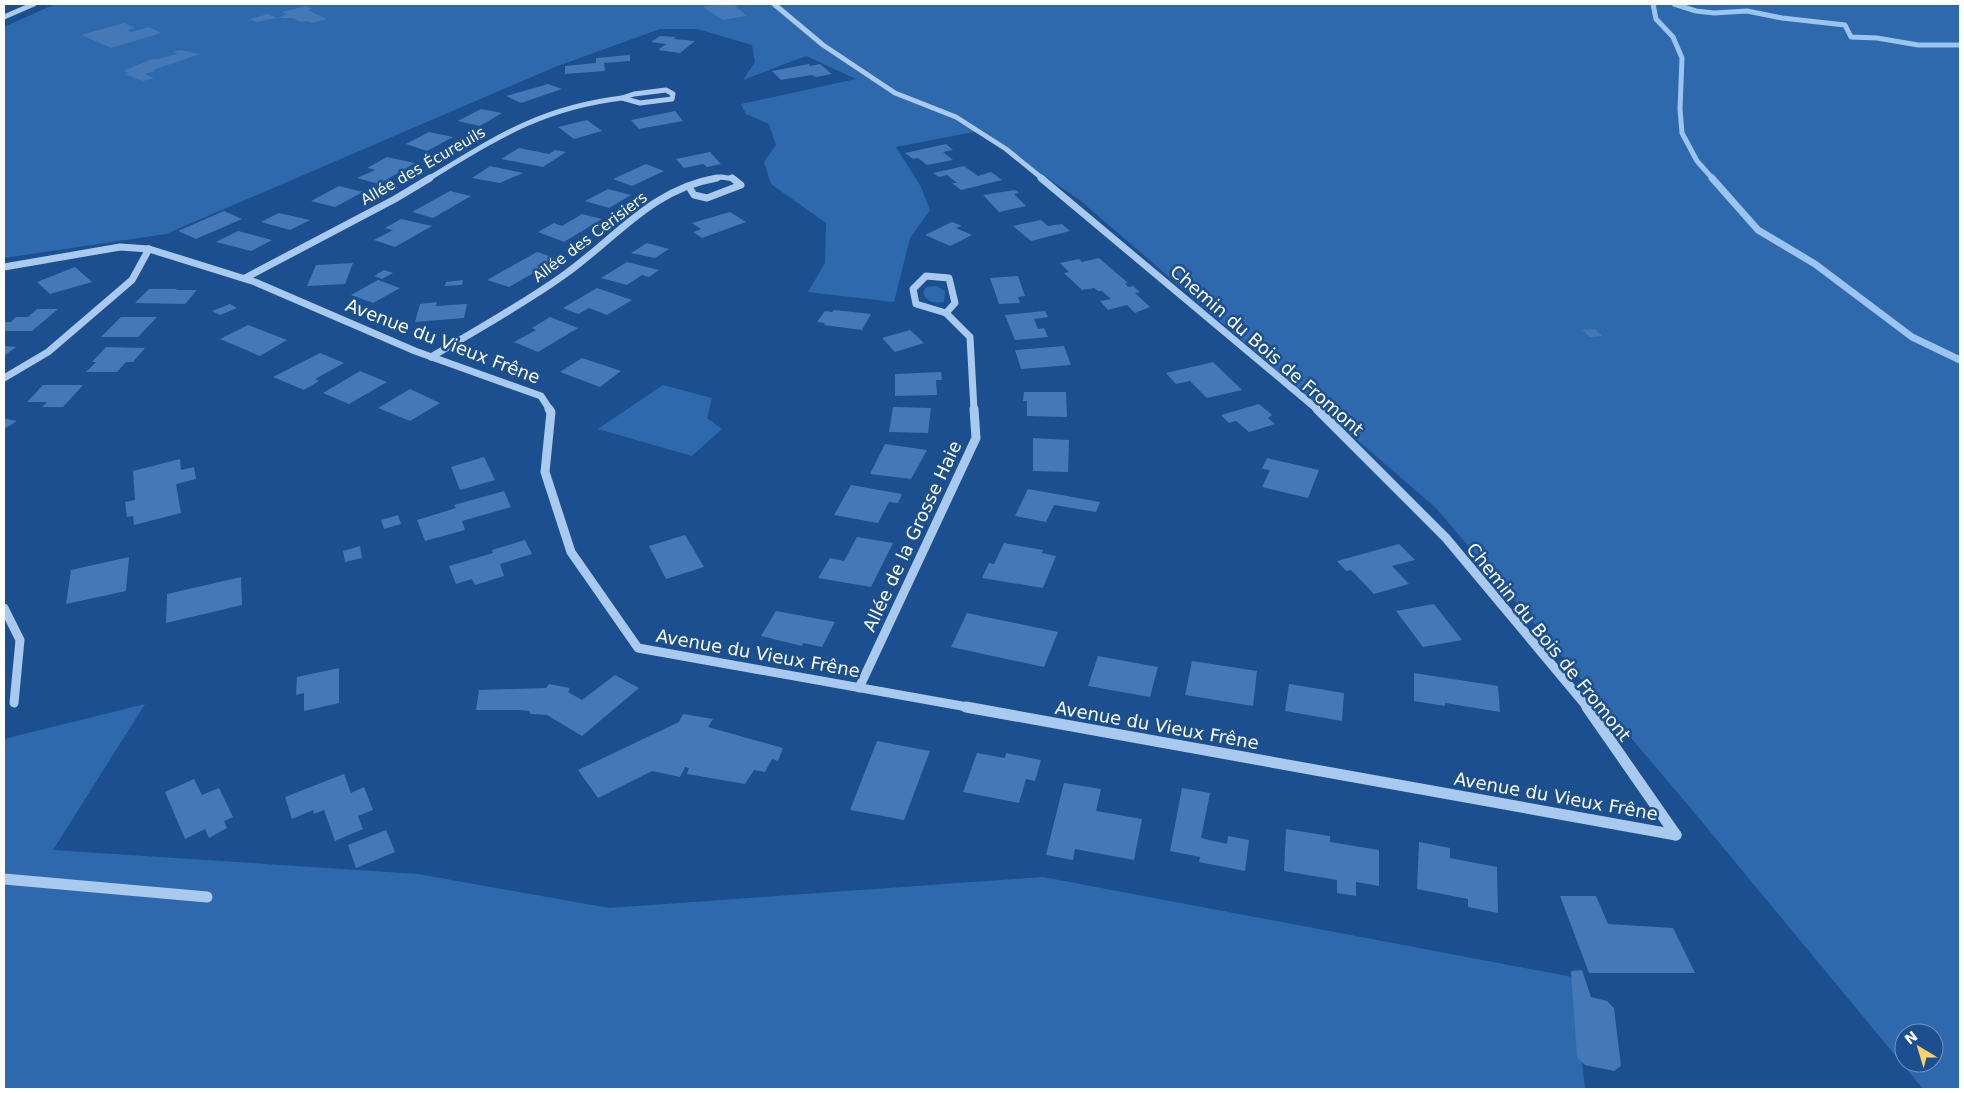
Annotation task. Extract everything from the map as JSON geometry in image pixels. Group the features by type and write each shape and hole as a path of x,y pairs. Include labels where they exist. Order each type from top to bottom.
{"street":[{"path":"4,17 34,4"},
{"name":"Chemin du Bois de Fromont","path":"774,4 823,45 895,93 956,117 1006,149 1144,262 1314,406 1446,538 1593,714 1676,834"},
{"name":"Allée des Écureuils","path":"245,278 395,199 512,129 544,115 589,102 622,98 634,94 666,90 673,94 672,99 651,102 632,103 622,98"},
{"name":"Allée des Cerisiers","path":"431,356 555,281 589,257 632,217 673,193 689,187 717,178 734,178 741,185 707,198 694,196 689,187"},
{"name":"Avenue du Vieux Frêne","path":"4,267 120,247 149,249 245,278 431,356 541,396 551,412 545,472 571,552 638,648 1676,834"},
{"path":"4,378 48,352 132,280 149,249"},
{"path":"926,276 949,278 955,303 946,313 916,304 913,289 926,276"},
{"name":"Allée de la Grosse Haie","path":"859,688 976,438 970,337 946,313"},
{"path":"4,608 20,640 14,703"},
{"path":"4,879 207,897"}],"shaded area":[{"path":"55,4 1960,4 1960,1089 1923,1089 1910,1073 1944,1073 1944,1023 1894,1023 1894,1054 1693,811 1436,508 1081,201 979,131 896,147 921,187 930,210 910,238 894,302 808,292 825,263 826,223 771,184 764,162 776,145 769,124 746,114 741,104 856,79 806,56 743,80 755,62 752,45 697,29 660,29 555,67 166,234 4,258 4,27"},
{"path":"937,286 945,291 944,302 931,302 923,292 926,287"},
{"path":"663,385 712,398 707,418 722,429 692,456 598,429"},
{"path":"145,704 53,850 418,874 609,908 1043,877 1573,977 1585,1089 4,1089 4,739"}],"building":[{"path":"733,4 747,16 723,20 703,7"},
{"path":"306,6 312,9 308,10 327,19 312,23 307,21 301,22 293,18 278,18 286,14 282,12"},
{"path":"268,14 277,18 256,22 250,19"},
{"path":"124,23 135,28 128,30 131,32 149,27 161,33 111,48 81,35"},
{"path":"660,36 695,41 680,53 658,50 666,44 651,42"},
{"path":"180,50 200,54 153,70 156,71 145,74 154,78 143,81 125,74 129,73 123,71 152,59 177,54 173,52"},
{"path":"630,55 630,61 604,63 605,71 565,74 565,66 596,63 596,58"},
{"path":"809,64 810,66 820,64 832,74 781,80 772,71"},
{"path":"548,84 562,89 521,103 506,96"},
{"path":"481,109 502,113 480,126 458,121"},
{"path":"675,111 683,121 639,129 631,120"},
{"path":"587,120 602,131 574,139 558,127"},
{"path":"429,132 453,137 427,151 406,144"},
{"path":"946,144 953,150 943,152 953,160 927,165 918,158 913,159 905,153"},
{"path":"519,148 549,154 555,150 566,152 543,167 501,159"},
{"path":"710,152 721,164 707,167 703,164 684,168 676,159"},
{"path":"387,157 415,163 379,184 357,178 375,170 367,168"},
{"path":"646,164 664,171 632,186 613,179"},
{"path":"490,166 523,173 500,183 472,178"},
{"path":"964,166 978,176 991,172 1002,180 961,190 952,183 957,183 947,175 939,177 933,173"},
{"path":"339,186 363,192 335,207 311,201"},
{"path":"608,189 631,195 609,208 585,201"},
{"path":"1015,190 1019,193 1014,194 1026,206 999,212 983,195"},
{"path":"450,191 471,196 433,218 412,212"},
{"path":"224,211 242,219 196,239 178,231"},
{"path":"730,212 746,222 702,238 693,232 701,229 692,223"},
{"path":"279,213 310,220 290,230 261,222"},
{"path":"582,214 602,219 564,242 538,232 554,223 562,226"},
{"path":"401,219 432,226 395,247 374,240 393,230 385,228"},
{"path":"1041,220 1048,226 1062,224 1070,231 1031,241 1013,226"},
{"path":"952,222 962,226 956,228 972,235 950,246 925,235"},
{"path":"238,231 272,240 251,251 216,242"},
{"path":"647,243 669,249 655,258 631,253"},
{"path":"537,252 558,259 509,287 487,280"},
{"path":"1099,258 1128,283 1125,283 1128,287 1133,286 1140,292 1135,293 1150,307 1135,313 1127,305 1108,310 1100,301 1111,299 1102,291 1094,288 1082,290 1064,273 1069,272 1060,263 1079,259 1082,262"},
{"path":"627,262 659,270 649,277 642,275 627,285 601,278"},
{"path":"353,263 345,284 307,286 316,265"},
{"path":"75,267 92,282 50,294 37,282"},
{"path":"384,270 393,273 382,279 374,276"},
{"path":"1018,276 1025,296 1018,297 1020,303 999,304 990,278"},
{"path":"378,280 400,288 373,303 351,295"},
{"path":"463,280 462,285 445,286 446,282"},
{"path":"597,288 632,300 607,315 589,308 578,314 563,308"},
{"path":"149,289 197,290 185,304 135,303"},
{"path":"437,302 436,306 467,304 464,318 415,322 420,304"},
{"path":"230,304 237,308 220,315 212,311"},
{"path":"37,309 58,309 32,331 4,331 4,322 11,322 16,317 28,317"},
{"path":"834,310 871,314 862,330 824,325 825,323 817,322 825,311 832,312"},
{"path":"1045,311 1048,317 1034,319 1038,329 1044,328 1048,337 1015,340 1005,315"},
{"path":"121,317 157,317 138,337 101,337"},
{"path":"550,317 578,328 538,352 514,342 536,330 532,328"},
{"path":"248,325 287,340 260,356 220,339"},
{"path":"1595,329 1602,336 1590,337 1582,330"},
{"path":"910,330 924,343 895,352 882,338"},
{"path":"4,346 16,347 4,356"},
{"path":"1064,346 1071,365 1021,369 1015,350"},
{"path":"106,347 145,348 133,362 126,362 117,372 86,372 96,362 92,362"},
{"path":"320,353 344,363 315,379 319,381 304,390 273,377"},
{"path":"582,358 621,371 600,387 560,372"},
{"path":"1213,362 1242,390 1207,398 1190,381 1176,384 1166,373"},
{"path":"360,371 387,382 349,404 323,393"},
{"path":"941,372 942,380 936,380 937,395 895,396 895,374"},
{"path":"43,385 83,385 63,407 42,407 47,402 27,402"},
{"path":"410,389 440,403 410,421 378,408"},
{"path":"1024,392 1066,392 1067,417 1027,416 1027,401 1023,401"},
{"path":"1259,404 1272,415 1268,418 1275,424 1249,432 1236,421 1229,423 1221,415"},
{"path":"893,407 931,408 928,433 889,432"},
{"path":"4,418 11,420 17,421 4,429"},
{"path":"1033,438 1069,440 1068,472 1033,471"},
{"path":"885,444 927,450 911,479 870,474"},
{"path":"484,457 495,480 460,490 451,467"},
{"path":"1267,458 1319,470 1308,498 1262,487 1270,470 1262,469"},
{"path":"180,459 181,470 194,467 196,479 176,484 181,513 134,525 133,516 127,517 125,502 135,500 133,471"},
{"path":"851,485 902,494 898,503 889,502 878,523 834,515"},
{"path":"1028,489 1100,502 1096,512 1054,505 1046,522 1015,516"},
{"path":"504,491 511,507 462,521 465,530 425,541 417,520 456,508 454,505"},
{"path":"398,515 401,524 384,529 381,520"},
{"path":"685,535 704,567 666,579 649,546"},
{"path":"857,537 893,543 871,587 818,578 830,558 844,561"},
{"path":"525,540 532,554 500,564 504,576 475,585 472,579 456,584 449,566 493,553 492,550"},
{"path":"1004,543 1043,550 1042,553 1056,556 1043,588 982,578 989,563 994,564"},
{"path":"1399,544 1415,560 1392,566 1409,584 1374,594 1351,570 1346,571 1337,561"},
{"path":"360,546 362,558 345,562 343,551"},
{"path":"129,557 126,591 66,604 71,570"},
{"path":"241,577 242,605 166,623 167,594"},
{"path":"1434,604 1462,640 1423,647 1396,611"},
{"path":"776,611 835,622 822,647 803,643 802,646 761,636"},
{"path":"967,613 1058,632 1044,667 951,647"},
{"path":"1098,656 1158,667 1150,697 1088,686"},
{"path":"1192,661 1257,671 1253,706 1185,695"},
{"path":"339,668 339,703 304,711 304,693 296,695 297,677"},
{"path":"1414,673 1498,686 1500,712 1445,703 1445,706 1414,701"},
{"path":"615,675 639,688 582,736 547,715 531,714 529,711 520,710 476,710 479,690 546,688 549,684 570,688 568,692 582,700"},
{"path":"1289,684 1344,693 1342,721 1285,711"},
{"path":"683,714 713,719 708,727 783,748 778,761 772,759 765,772 754,770 745,784 687,774 689,768 685,767 680,777 652,771 598,798 578,770 679,722"},
{"path":"877,741 930,751 904,820 850,810"},
{"path":"977,753 1005,758 1006,753 1041,760 1035,781 1026,779 1019,803 963,792"},
{"path":"344,774 351,793 364,787 373,810 358,816 363,829 335,841 324,810 314,814 313,810 292,819 285,797"},
{"path":"194,779 202,795 219,788 233,817 224,821 227,828 209,838 205,829 185,839 165,792"},
{"path":"1064,783 1101,789 1096,811 1142,819 1134,860 1075,849 1073,860 1046,855"},
{"path":"1182,788 1210,793 1201,838 1227,844 1228,836 1249,840 1245,871 1199,862 1200,857 1170,851"},
{"path":"1286,829 1330,836 1330,842 1379,850 1379,886 1356,882 1356,896 1337,893 1337,880 1284,871"},
{"path":"386,830 395,852 356,868 348,845"},
{"path":"1419,842 1450,848 1450,858 1497,867 1498,913 1468,907 1468,899 1417,889"},
{"path":"1560,896 1596,896 1608,924 1673,928 1695,973 1589,973"},
{"path":"1582,970 1591,997 1607,1001 1614,1008 1621,1066 1614,1071 1585,1065 1577,1057 1571,971"}],"waterway":[{"path":"1653,4 1656,19 1673,37 1682,58 1680,109 1682,133 1697,161 1713,179"},
{"path":"1674,4 1696,11 1714,13 1747,11 1782,18 1845,25 1851,37 1877,38 1918,45 1960,45"},
{"path":"1712,178 1758,230 1815,264 1912,337 1960,360"}]}
